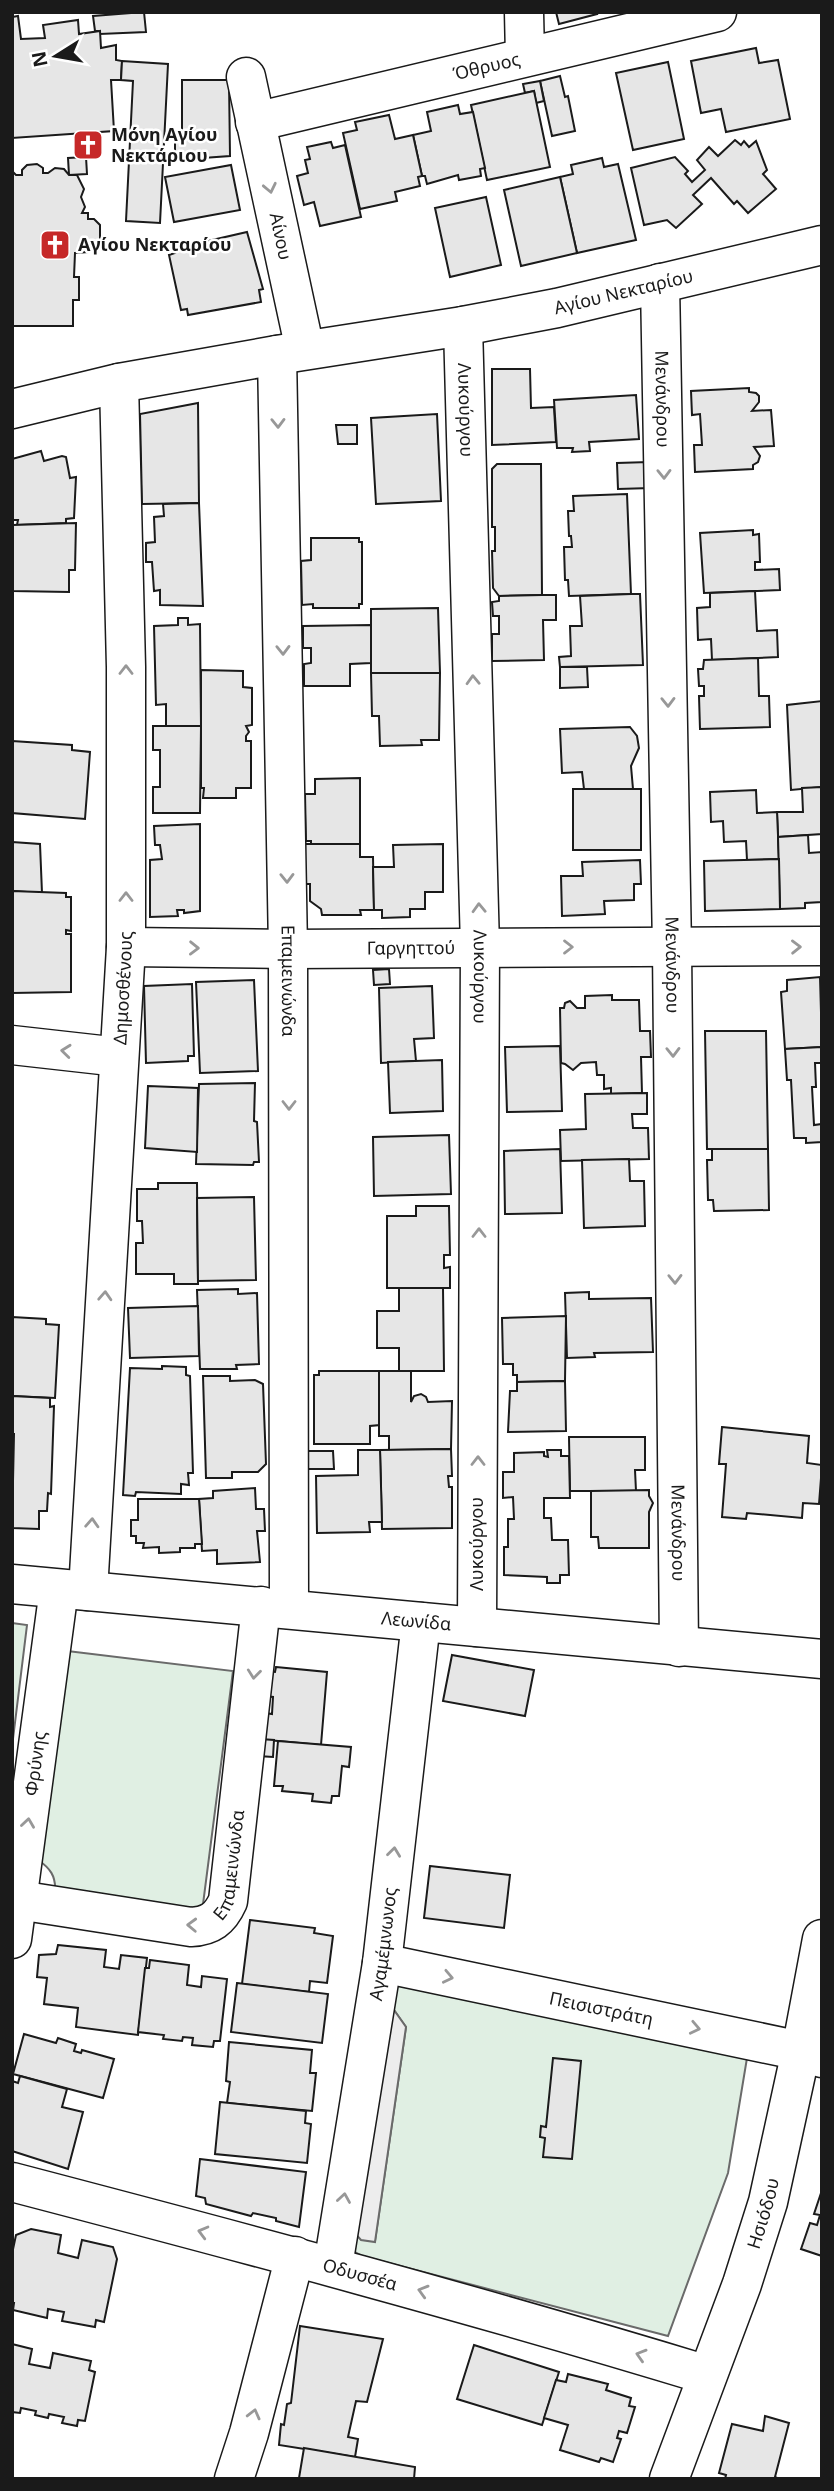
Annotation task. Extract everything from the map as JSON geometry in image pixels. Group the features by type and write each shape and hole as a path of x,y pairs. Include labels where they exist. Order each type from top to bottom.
{"street":[{"path":"524,12 525,57"},
{"name":"Όθρυος","path":"256,122 717,12"},
{"name":"Αίνου","path":"246,77 256,122 291,352"},
{"name":"Αγίου Νεκταρίου","path":"12,408 120,383 557,308 822,245"},
{"name":"Μενάνδρου","path":"660,284 672,948 679,1647"},
{"name":"Λυκούργου","path":"463,326 480,947 477,1627"},
{"name":"Επαμεινώνδα","path":"18,1900 191,1927 204,1926 215,1921 224,1912 228,1901 275,1608 288,949 291,352"},
{"name":"Δημοσθένους","path":"74,1590 126,947 127,667 120,383"},
{"name":"Γαργηττού","path":"126,947 288,949 822,946"},
{"path":"12,1045 119,1057"},
{"name":"Λεωνίδα","path":"12,1584 822,1659"},
{"name":"Φρύνης","path":"12,1939 74,1590"},
{"name":"Αγαμέμνωνος","path":"333,2266 382,1963 421,1622"},
{"name":"Ησιόδου","path":"668,2479 742,2284 811,2054 822,1939"},
{"name":"Πεισιστράτη","path":"382,1963 811,2054"},
{"name":"Οδυσσέα","path":"12,2182 333,2266 707,2375"},
{"path":"234,2479 249,2433 295,2256"}],"green space":[{"path":"12,1623 27,1625 12,1747"},
{"path":"59,1650 233,1671 202,1912 55,1891 51,1873 38,1860"},
{"path":"385,1982 747,2058 728,2173 668,2336 362,2256 349,2249 351,2229 375,2241 406,2027 382,1993"}],"shaded area":[{"path":"382,1993 406,2027 375,2242 361,2240 351,2229"}],"building":[{"path":"144,12 146,32 100,34 100,31 95,31 93,16"},
{"path":"556,12 596,12 597,14 559,24"},
{"path":"18,16 21,39 45,38 43,25 78,20 79,34 100,31 101,48 116,45 116,60 122,61 121,80 111,80 114,131 12,138 12,17"},
{"path":"756,48 759,63 778,60 790,119 726,132 721,109 701,113 691,61"},
{"path":"122,61 168,64 160,223 126,221 133,81 121,80"},
{"path":"668,62 684,139 633,150 616,73"},
{"path":"560,76 565,97 568,96 575,131 552,136 540,81"},
{"path":"182,80 229,80 230,156 175,160 175,141 182,141"},
{"path":"540,81 544,101 536,103 534,91 525,93 523,84"},
{"path":"534,91 550,167 487,180 471,105"},
{"path":"458,105 460,114 473,112 485,168 480,169 481,176 459,180 458,175 427,184 425,176 422,176 413,135 431,131 427,112"},
{"path":"389,115 395,139 413,135 422,176 418,177 420,186 395,192 397,201 360,209 343,133 357,130 355,122"},
{"path":"735,140 741,145 744,141 749,147 756,141 767,170 763,174 776,189 748,213 737,201 734,204 711,178 693,195 702,204 676,228 667,220 644,225 631,168 675,157 688,171 685,174 692,182 705,170 697,160 709,147 718,156"},
{"path":"331,142 333,148 345,145 361,217 320,226 314,202 304,205 297,176 308,173 305,160 310,159 307,147"},
{"path":"86,157 87,174 69,175 68,158"},
{"path":"602,158 604,167 618,164 636,240 577,253 560,177 573,174 571,165"},
{"name":"Αγίου Νεκταρίου","path":"37,164 43,168 43,173 55,168 64,169 69,175 77,175 84,189 81,197 85,207 82,213 88,213 88,219 94,219 100,225 100,240 94,249 75,253 74,277 79,277 79,300 73,300 73,326 12,326 12,171 16,175 22,175 22,170 27,165"},
{"path":"231,165 240,210 174,222 165,177"},
{"path":"560,177 577,253 521,266 504,190"},
{"path":"486,197 501,265 450,277 435,208"},
{"path":"247,232 263,289 259,290 261,302 188,315 187,309 181,310 169,255 175,253 173,249"},
{"path":"492,369 530,369 531,408 554,407 556,442 492,445"},
{"path":"749,388 749,392 759,396 759,402 752,411 771,410 774,446 754,447 760,456 753,469 695,472 694,445 702,445 700,414 692,415 691,391"},
{"path":"636,395 639,439 589,442 590,451 572,452 573,448 557,448 554,400"},
{"path":"198,403 199,503 142,504 140,414"},
{"path":"437,414 441,501 376,504 371,418"},
{"path":"336,425 357,425 357,444 338,444"},
{"path":"41,451 44,461 66,457 70,478 76,477 74,518 66,519 66,523 17,525 18,520 12,520 12,459"},
{"path":"649,462 651,488 618,489 617,463"},
{"path":"497,464 541,464 542,595 499,596 493,588 492,551 495,551 495,527 492,527 492,469"},
{"path":"627,494 631,594 569,596 568,580 565,580 564,547 572,547 568,511 574,511 573,496"},
{"path":"199,503 203,606 160,605 160,590 154,591 152,562 146,562 146,543 155,542 154,517 164,516 163,504"},
{"path":"76,523 75,570 69,570 69,592 12,591 13,525"},
{"path":"753,530 753,535 759,534 760,562 755,562 755,570 779,569 780,590 704,593 700,533"},
{"path":"311,538 359,538 359,542 362,542 362,604 359,604 359,608 313,608 313,604 302,605 301,561 311,560"},
{"path":"755,591 757,631 777,630 778,657 712,660 711,639 698,640 697,608 710,607 710,593"},
{"path":"640,594 643,665 560,667 559,657 571,656 570,626 582,626 580,596"},
{"path":"556,595 556,620 543,620 544,660 492,661 492,634 499,634 499,616 493,616 492,602 499,601 499,596"},
{"path":"438,608 440,673 371,673 371,609"},
{"path":"178,618 188,618 188,625 200,624 201,726 166,726 166,704 156,705 154,626 178,625"},
{"path":"371,625 371,663 350,664 350,686 304,686 304,664 311,663 311,648 303,648 303,626"},
{"path":"758,658 759,696 769,696 770,727 700,729 699,696 704,696 704,686 699,686 698,669 703,669 704,660"},
{"path":"560,667 587,667 588,687 560,688"},
{"path":"201,670 243,671 243,687 252,688 252,725 246,726 249,732 246,741 251,741 251,788 236,788 236,798 203,798"},
{"path":"371,673 440,673 439,740 421,740 422,745 380,746 379,716 372,716"},
{"path":"822,701 822,787 791,790 787,705"},
{"path":"153,726 201,726 200,813 153,813 153,787 160,787 160,750 153,750"},
{"path":"630,727 637,736 639,748 631,766 633,789 584,789 582,772 562,773 560,729"},
{"path":"12,741 72,745 72,750 90,752 85,819 12,813"},
{"path":"360,778 360,844 311,844 311,841 306,841 305,794 315,794 315,779"},
{"path":"822,787 822,834 778,837 777,812 803,812 802,788"},
{"path":"573,789 641,789 641,850 573,850"},
{"path":"756,790 757,813 777,812 779,859 747,860 746,841 724,842 723,821 711,822 710,792"},
{"path":"200,824 200,911 184,913 184,910 177,910 178,916 150,917 150,860 162,859 160,845 155,845 154,826"},
{"path":"808,835 809,853 822,852 822,902 805,903 805,908 780,909 778,837"},
{"path":"12,842 40,844 42,893 12,891"},
{"path":"305,844 360,844 360,857 373,857 374,910 360,910 361,915 322,915 321,909 310,901 310,884 305,884"},
{"path":"443,844 443,892 425,892 425,909 410,909 410,917 382,918 382,910 374,910 373,867 394,867 393,845"},
{"path":"779,859 780,909 705,911 704,861"},
{"path":"640,860 641,884 634,884 634,900 604,901 605,914 562,916 561,876 583,876 582,862"},
{"path":"12,891 66,893 66,897 71,897 71,931 66,930 66,934 71,934 71,992 12,993"},
{"path":"389,969 390,984 374,985 373,970"},
{"path":"820,977 822,1047 785,1049 781,992 787,991 787,980"},
{"path":"254,980 258,1071 200,1073 196,982"},
{"path":"192,984 194,1056 188,1056 188,1061 146,1063 144,986"},
{"path":"432,986 434,1038 414,1039 416,1061 381,1063 379,988"},
{"path":"612,995 612,1000 639,1000 640,1031 650,1031 651,1057 641,1057 642,1093 611,1094 611,1088 604,1089 604,1075 597,1075 596,1062 581,1063 573,1070 561,1063 560,1008 564,1008 565,1003 570,1001 577,1008 585,1008 585,996"},
{"path":"705,1031 766,1031 768,1149 707,1149"},
{"path":"560,1046 562,1111 507,1112 505,1047"},
{"path":"822,1047 822,1063 815,1063 816,1087 812,1087 814,1125 822,1124 822,1142 806,1143 806,1138 794,1138 791,1080 787,1080 785,1049"},
{"path":"442,1060 443,1111 390,1113 388,1062"},
{"path":"255,1083 254,1121 257,1122 259,1162 254,1162 253,1165 196,1164 199,1084"},
{"path":"148,1086 198,1088 197,1152 145,1148"},
{"path":"647,1093 647,1114 632,1114 633,1128 648,1128 649,1159 561,1161 560,1130 586,1129 585,1094"},
{"path":"449,1135 451,1194 374,1196 373,1137"},
{"path":"560,1149 562,1213 505,1214 504,1151"},
{"path":"712,1149 768,1149 769,1210 714,1211 713,1200 708,1200 707,1160 712,1160"},
{"path":"629,1159 630,1181 644,1181 645,1226 584,1228 582,1160"},
{"path":"158,1183 197,1183 198,1284 174,1284 174,1274 136,1274 136,1243 143,1243 142,1221 137,1221 137,1189 158,1189"},
{"path":"254,1197 256,1280 198,1281 197,1198"},
{"path":"416,1206 449,1206 450,1255 444,1255 444,1268 450,1267 450,1288 387,1288 387,1216 416,1216"},
{"path":"399,1288 443,1288 444,1371 399,1371 399,1348 377,1348 377,1311 399,1311"},
{"path":"238,1289 238,1294 257,1293 259,1364 236,1365 237,1369 200,1369 197,1290"},
{"path":"589,1292 589,1299 651,1298 653,1352 594,1353 595,1357 567,1358 565,1293"},
{"path":"198,1306 199,1356 130,1358 128,1308"},
{"path":"566,1316 565,1381 517,1382 517,1375 513,1375 513,1364 503,1364 502,1318"},
{"path":"12,1317 46,1319 46,1324 59,1325 55,1398 12,1396"},
{"path":"162,1366 186,1367 186,1375 190,1376 193,1473 188,1473 189,1485 181,1484 181,1494 136,1492 135,1496 123,1495 130,1368 162,1369"},
{"path":"319,1371 379,1371 380,1425 370,1426 370,1444 314,1444 314,1375 319,1375"},
{"path":"379,1371 411,1371 411,1402 414,1396 421,1394 428,1402 452,1401 451,1449 389,1450 389,1436 379,1436"},
{"path":"203,1376 230,1376 230,1381 255,1380 263,1384 266,1464 258,1472 232,1472 232,1478 206,1478"},
{"path":"565,1381 566,1431 508,1432 510,1391 517,1391 517,1382"},
{"path":"12,1396 50,1398 50,1407 54,1406 51,1494 48,1493 47,1511 39,1511 39,1529 12,1528"},
{"path":"722,1427 809,1436 807,1463 822,1465 819,1504 803,1503 802,1518 747,1513 746,1519 722,1517 726,1464 719,1464"},
{"path":"569,1437 645,1437 645,1470 635,1470 636,1491 570,1491"},
{"path":"451,1449 452,1476 448,1476 449,1487 452,1487 452,1528 382,1529 380,1450"},
{"path":"358,1450 380,1450 382,1522 369,1522 370,1532 317,1533 316,1476 358,1475"},
{"path":"547,1450 561,1450 561,1456 569,1456 570,1498 544,1498 544,1518 551,1518 552,1540 568,1540 569,1575 560,1575 560,1583 547,1583 547,1577 504,1575 508,1519 514,1519 513,1497 503,1498 503,1472 514,1472 514,1453 544,1452 544,1456 548,1457"},
{"path":"298,1451 333,1451 334,1469 298,1469"},
{"path":"255,1488 256,1509 264,1509 265,1531 257,1531 260,1562 217,1564 217,1550 202,1551 199,1499 213,1498 213,1491"},
{"path":"649,1490 653,1503 649,1512 649,1548 599,1548 598,1537 591,1537 591,1491"},
{"path":"138,1499 199,1499 202,1544 195,1544 195,1548 180,1548 180,1552 159,1553 159,1547 143,1548 144,1543 136,1543 136,1536 131,1536 131,1520 138,1520"},
{"path":"452,1655 534,1670 525,1716 443,1701"},
{"path":"276,1667 327,1672 321,1745 257,1739 259,1712 272,1714 273,1697 264,1696 266,1671 275,1672"},
{"path":"260,1739 274,1740 273,1757 258,1756"},
{"path":"278,1741 351,1747 349,1767 342,1766 339,1796 332,1796 331,1803 312,1801 313,1794 282,1791 283,1786 274,1786"},
{"path":"430,1866 510,1875 504,1928 424,1918"},
{"path":"250,1920 315,1928 314,1933 333,1936 327,1983 310,1981 309,1992 242,1984"},
{"path":"58,1945 106,1950 104,1967 119,1969 121,1955 147,1958 138,2035 76,2027 78,2008 44,2004 47,1978 37,1977 39,1955 56,1954"},
{"path":"150,1960 189,1965 187,1985 201,1987 202,1976 227,1979 220,2041 214,2041 213,2047 192,2045 193,2038 183,2037 182,2041 163,2039 164,2035 138,2032 145,1968 149,1968"},
{"path":"237,1983 328,1994 322,2043 231,2032"},
{"path":"24,2034 56,2043 58,2038 76,2044 74,2051 81,2053 82,2050 114,2059 103,2098 13,2074"},
{"path":"229,2042 312,2050 310,2073 316,2073 312,2111 227,2103 230,2082 226,2081"},
{"path":"553,2058 581,2061 572,2159 543,2157 545,2138 540,2137 541,2126 546,2127"},
{"path":"20,2076 67,2089 62,2107 83,2112 68,2169 12,2151 12,2081 18,2083"},
{"path":"220,2102 306,2111 305,2123 311,2124 307,2163 215,2154"},
{"path":"200,2159 306,2172 299,2227 276,2221 276,2218 253,2213 251,2216 206,2204 205,2198 196,2196"},
{"path":"822,2190 822,2256 801,2249 810,2223 817,2225 820,2215 814,2214"},
{"path":"31,2229 61,2235 58,2253 78,2258 82,2240 113,2247 117,2259 104,2322 96,2320 95,2327 62,2321 64,2312 48,2309 47,2318 13,2310 12,2254 16,2235"},
{"path":"300,2326 383,2339 367,2402 356,2401 348,2437 358,2439 355,2457 279,2445 281,2424 284,2425 287,2404 291,2403"},
{"path":"12,2344 32,2349 29,2364 50,2368 53,2353 91,2361 89,2370 95,2372 85,2421 78,2420 77,2426 62,2423 64,2417 49,2414 48,2418 35,2415 36,2411 21,2408 20,2413 12,2412"},
{"path":"474,2345 559,2372 542,2425 457,2399"},
{"path":"568,2374 608,2384 606,2390 631,2398 629,2406 635,2407 627,2433 619,2431 617,2438 621,2439 613,2462 601,2458 599,2462 560,2450 568,2425 544,2418 556,2380 566,2382"},
{"path":"765,2416 789,2423 775,2477 779,2479 725,2479 726,2475 719,2473 732,2424 763,2431"},
{"path":"304,2448 415,2467 414,2479 299,2478"}],"place":[{"name":"Μόνη Αγίου Νεκτάριου","path":"88,145"},
{"name":"Αγίου Νεκταρίου","path":"55,245"}]}
